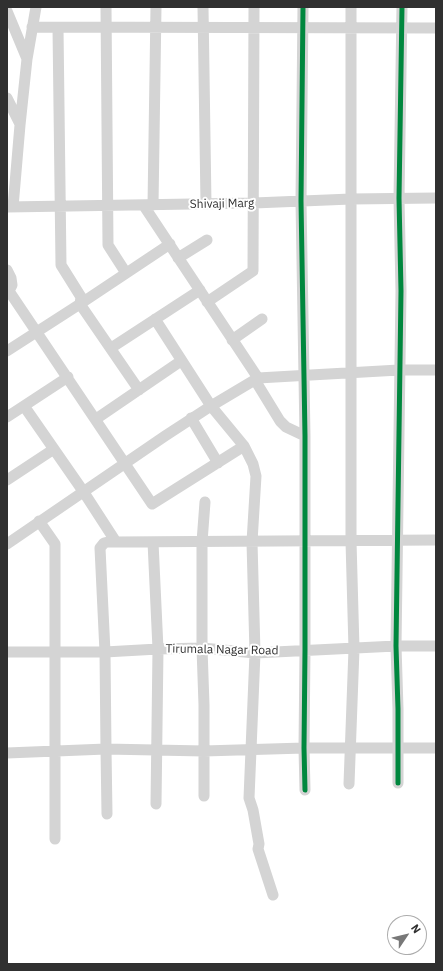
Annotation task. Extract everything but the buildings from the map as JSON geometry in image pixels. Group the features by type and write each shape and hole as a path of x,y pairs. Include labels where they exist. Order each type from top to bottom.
{"street":[{"path":"10,207 27,59 36,7"},
{"path":"106,7 106,205 108,245 126,273"},
{"path":"156,7 148,206 178,258 258,378 258,385 280,421 286,427 305,436"},
{"path":"203,7 206,204"},
{"path":"207,302 253,271 254,7"},
{"path":"303,7 301,201 305,436 305,790"},
{"path":"349,784 354,649 351,541 351,7"},
{"path":"398,782 396,646 401,291 399,198 402,7"},
{"path":"7,11 27,59"},
{"path":"32,27 436,28"},
{"path":"58,28 61,265 81,297 80,304 140,390"},
{"path":"7,98 20,125"},
{"name":"Shivaji Marg","path":"10,207 254,204 350,199 436,198"},
{"path":"178,258 207,240"},
{"path":"7,351 170,244"},
{"path":"7,270 11,278 12,285 8,291 96,419 152,504 244,446"},
{"path":"111,348 200,290"},
{"path":"155,319 211,406 244,446 253,464 256,476 252,542 255,653 249,798 253,810 259,844 258,849 273,895"},
{"path":"232,340 262,319"},
{"path":"96,419 181,361"},
{"path":"7,544 191,418 258,378 304,374 436,370"},
{"path":"7,417 68,378"},
{"path":"24,406 83,491 116,542"},
{"path":"191,418 218,463"},
{"path":"7,480 54,449"},
{"path":"204,796 202,542 205,502"},
{"path":"39,521 55,544 55,839"},
{"path":"107,814 105,652 100,548 104,544 108,542 436,540"},
{"path":"153,542 158,649 156,804"},
{"name":"Tirumala Nagar Road","path":"7,652 105,652 202,648 255,653 396,646 436,646"},
{"path":"7,753 106,749 204,751 304,748 436,748"}],"cycle path":[{"path":"303,7 301,201 305,436 305,790"},
{"path":"398,783 396,646 401,291 399,198 402,7"}]}
